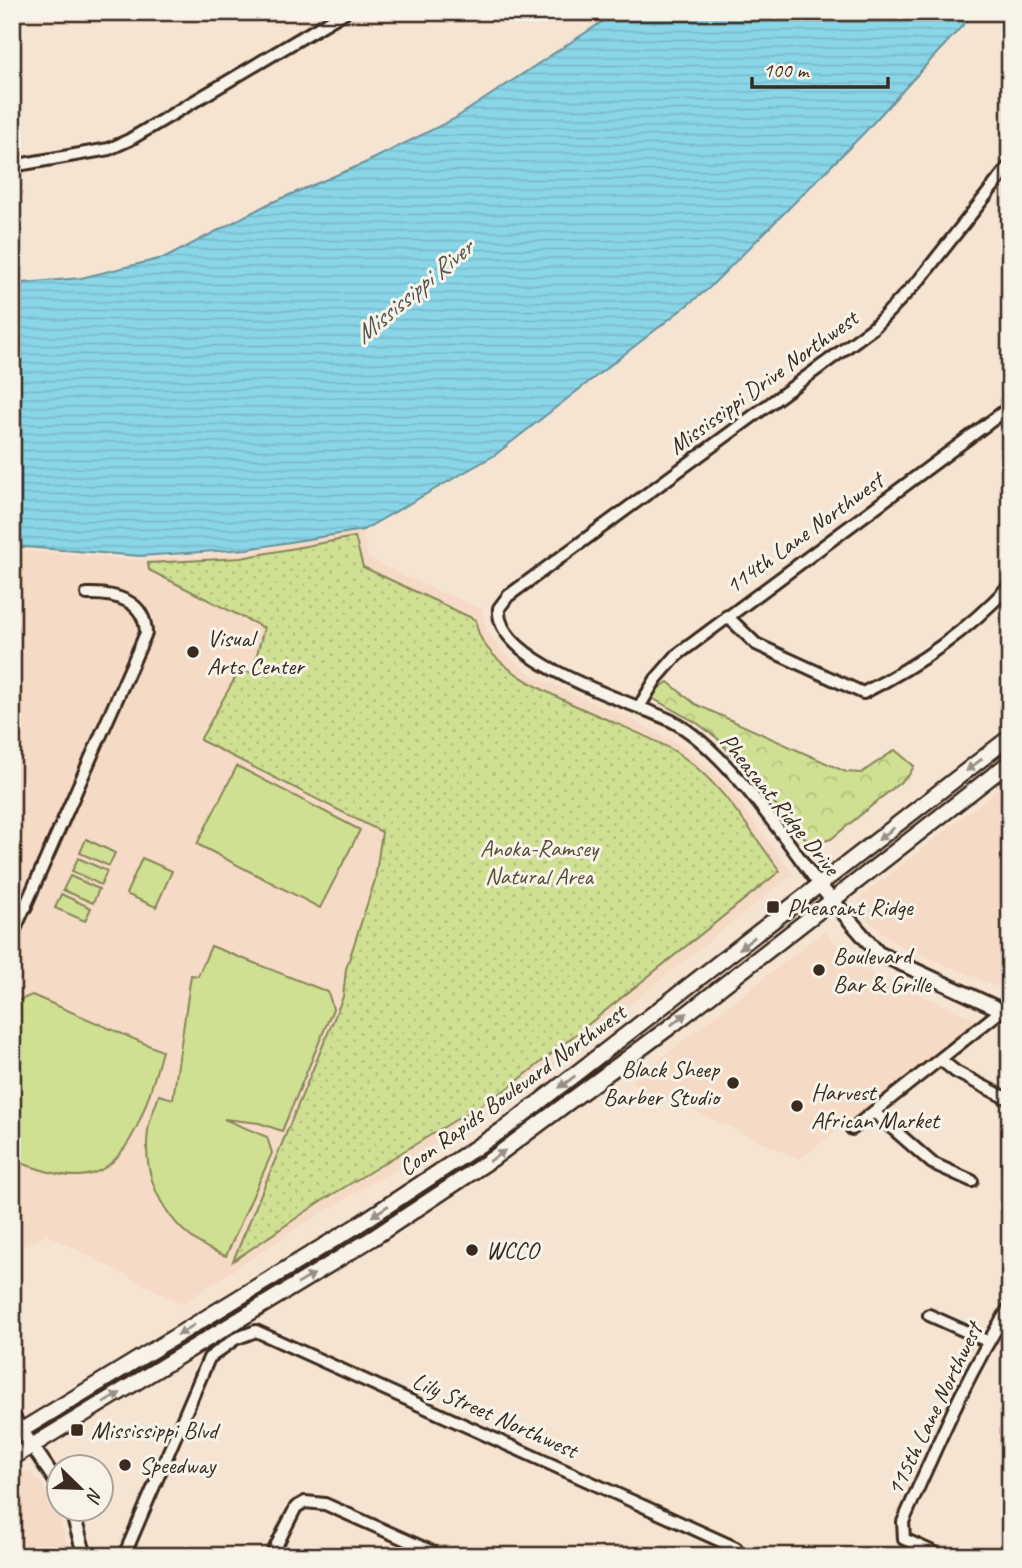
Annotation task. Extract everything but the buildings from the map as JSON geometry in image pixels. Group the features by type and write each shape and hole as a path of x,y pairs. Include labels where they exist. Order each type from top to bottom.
{"main road":[{"name":"Coon Rapids Boulevard Northwest","path":"17,1434 358,1225 464,1156 595,1061 1010,737"},
{"name":"Coon Rapids Boulevard Northwest","path":"12,1458 373,1238 492,1159 1010,762"}],"street":[{"path":"12,166 109,149 129,140 345,12"},
{"name":"Mississippi Drive Northwest","path":"508,596 873,328 920,279 1010,165"},
{"name":"114th Lane Northwest","path":"639,707 666,665 727,615 1010,407"},
{"path":"727,615 755,644 863,693 908,670 960,634 1010,585"},
{"path":"12,936 146,633 145,622 129,601 113,595 87,594"},
{"name":"Pheasant Ridge Drive","path":"508,596 499,608 500,623 508,637 523,651 549,667 678,724 714,751 832,901 878,953 1006,1012"},
{"path":"12,901 26,907"},
{"path":"852,1129 1006,1012"},
{"path":"941,1060 956,1072 1004,1097"},
{"path":"875,1113 932,1163 972,1181"},
{"name":"115th Lane Northwest","path":"942,1556 904,1539 903,1522 954,1405 987,1341 1010,1306"},
{"path":"929,1315 987,1341"},
{"name":"Lily Street Northwest","path":"124,1556 209,1359 249,1332 261,1332 734,1552"},
{"path":"12,1416 17,1434 32,1446 46,1466"},
{"path":"271,1556 296,1507 305,1502 325,1504 442,1556"},
{"path":"75,1522 85,1556"}],"shaded area":[{"path":"363,530 368,557 403,576 482,609 487,631 502,652 535,677 633,720 685,748 725,784 793,874 519,1094 293,1231 182,1304 46,1234 12,1254 12,550 140,560 250,552"},
{"path":"1010,780 1010,992 896,944 861,914 859,903 863,895"},
{"path":"824,931 861,968 977,1020 800,1159 630,1082"},
{"path":"28,1470 42,1485 46,1493 46,1522 60,1522 70,1556 12,1556 12,1480"}],"green space":[{"name":"Anoka-Ramsey Natural Area","path":"355,537 363,567 476,620 483,643 502,663 529,682 657,742 694,765 722,793 780,871 510,1087 320,1202 233,1261 343,997 346,969 375,880 382,832 200,740 239,671 252,673 264,628 149,570 148,563 241,558"},
{"path":"668,682 695,704 846,772 861,773 895,750 914,766 909,775 831,839 811,845 717,738 697,723 652,698 657,689"},
{"path":"237,766 360,830 320,908 197,844"},
{"path":"86,839 115,853 109,866 80,853"},
{"path":"78,858 107,871 101,885 72,871"},
{"path":"142,858 172,871 156,907 126,894"},
{"path":"70,876 99,889 93,903 63,890"},
{"path":"61,894 91,908 85,921 55,908"},
{"path":"211,946 328,992 333,1009 282,1131 259,1123 224,1119 267,1137 272,1153 226,1256 191,1237 165,1208 150,1172 147,1152 149,1126 159,1095 173,1099 191,975 198,976"},
{"path":"32,995 162,1051 146,1105 128,1142 117,1157 103,1169 87,1175 59,1174 12,1160 12,1003"}],"water":[{"name":"Mississippi River","path":"617,12 975,12 861,136 708,289 495,455 363,530 248,549 140,556 12,546 12,284 81,278 167,257 268,204 365,163 454,119"}],"place":[{"name":"Visual Arts Center","path":"193,652"},
{"name":"Pheasant Ridge","path":"773,907"},
{"name":"Boulevard Bar & Grille","path":"819,970"},
{"name":"Black Sheep Barber Studio","path":"733,1083"},
{"name":"Harvest African Market","path":"797,1106"},
{"name":"WCCO","path":"472,1250"},
{"name":"Mississippi Blvd","path":"77,1430"},
{"name":"Speedway","path":"125,1465"}]}
